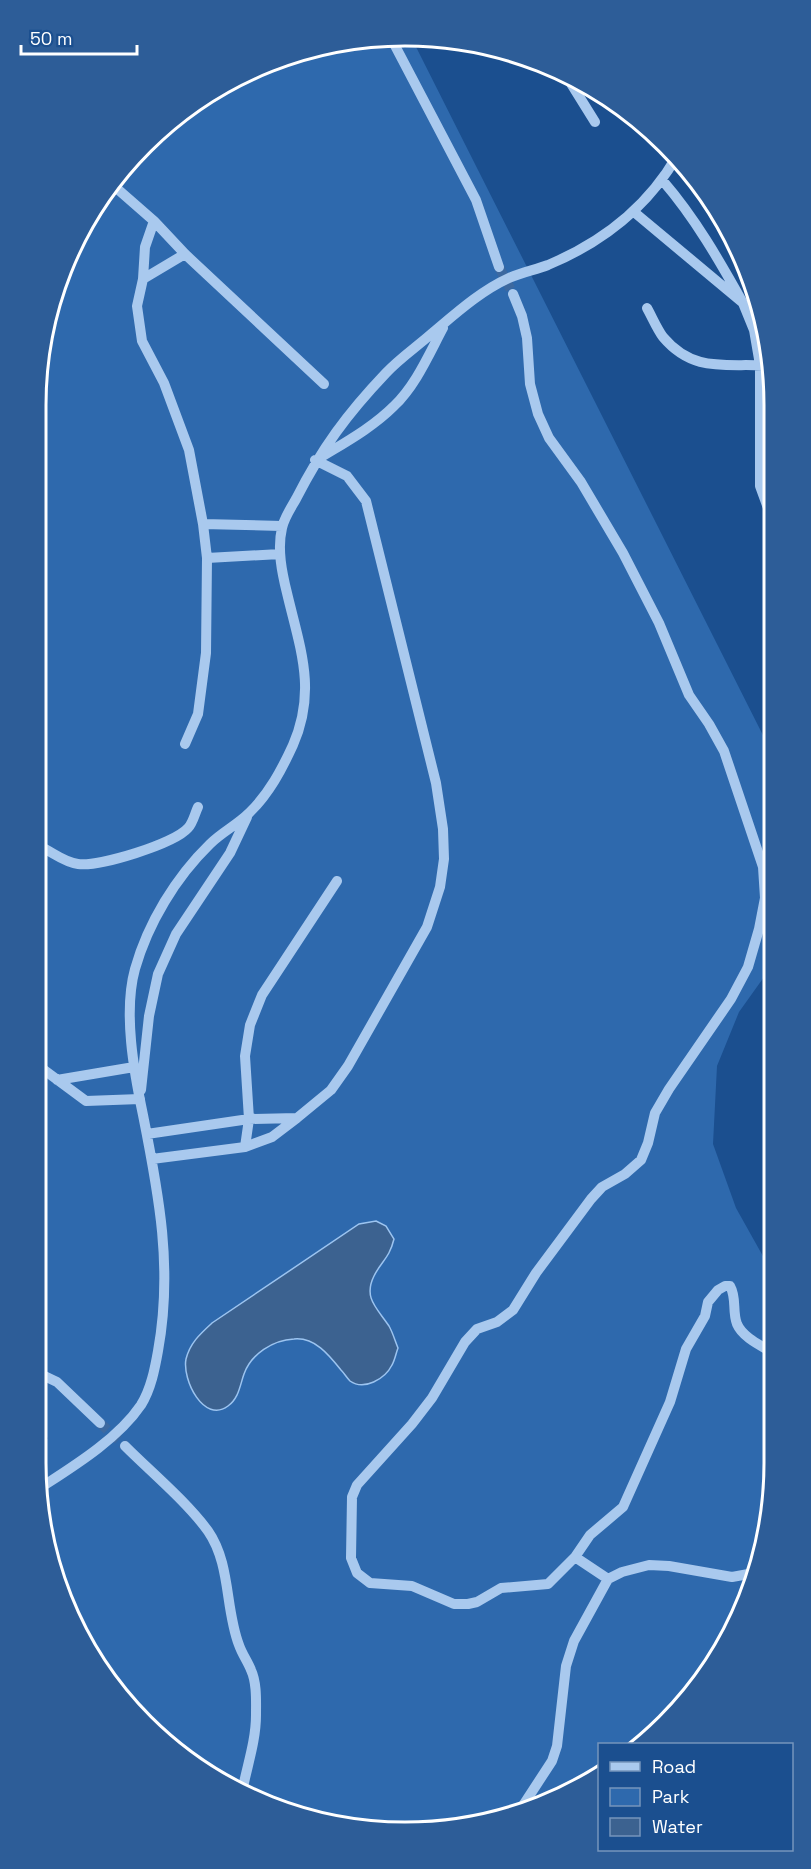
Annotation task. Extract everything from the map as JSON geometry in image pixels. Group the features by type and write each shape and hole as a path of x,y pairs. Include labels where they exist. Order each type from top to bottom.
{"street":[{"path":"395,46 476,200 500,267"},
{"path":"575,90 595,122"},
{"path":"47,1483 101,1447 129,1418 142,1403 154,1371 164,1317 165,1262 158,1190 134,1067 130,1022 134,972 150,929 180,879 211,842 249,813 276,780 294,742 305,711 307,683 284,582 280,554 282,526 315,460 343,420 390,369 477,297 508,278 545,266 585,248 609,233 634,212 663,180 672,165"},
{"path":"663,180 682,203 710,245 743,303 759,345"},
{"path":"119,190 324,384"},
{"path":"634,212 743,303"},
{"path":"154,221 145,247 143,279 137,306 142,341 164,382 189,450 207,558 206,653 198,714 185,744"},
{"path":"693,260 710,245"},
{"path":"143,279 185,254"},
{"path":"513,294 522,316 527,338 530,384 538,414 549,438 581,482 623,553 659,623 689,695 724,751 763,867 764,882"},
{"path":"647,308 663,336 687,358 716,365 762,365"},
{"path":"315,460 361,434 395,406 417,375 446,321"},
{"path":"764,405 760,486 764,497"},
{"path":"152,1159 245,1147 272,1137 331,1090 348,1066 427,927 440,887 444,859 443,829 436,783 366,501 347,476 315,460"},
{"path":"203,524 282,526"},
{"path":"207,558 280,554"},
{"path":"46,850 66,861 81,865 104,862 169,842 189,828 198,807"},
{"path":"140,1100 150,1016 158,974 176,934 230,853 249,813"},
{"path":"245,1147 249,1119 245,1056 250,1025 262,995 337,880"},
{"path":"764,903 748,967 730,999 655,1113 648,1143 641,1160 625,1174 602,1188 591,1199 536,1273 513,1310 497,1322 477,1329 465,1342 432,1398 412,1424 357,1485 352,1497 351,1558 357,1573 370,1583 412,1586 454,1604 477,1602 501,1588 548,1584 575,1557 590,1535 623,1507 670,1402 686,1348 705,1316 708,1302 718,1290 730,1286 734,1294 737,1324 746,1336 764,1347"},
{"path":"57,1080 134,1067"},
{"path":"46,1072 86,1101 140,1100"},
{"path":"147,1134 249,1119 297,1118"},
{"path":"46,1377 57,1382 100,1423"},
{"path":"125,1446 194,1514 209,1532 217,1549 239,1646 252,1672 255,1694 256,1718 244,1783"},
{"path":"575,1557 608,1579"},
{"path":"526,1801 552,1761 566,1666 574,1641 608,1579 622,1572 649,1565 669,1566 732,1577 746,1574"}],"green space":[{"path":"416,46 764,737 764,977 739,1012 717,1066 713,1144 736,1208 764,1258 764,1487 758,1534 737,1601 704,1663 675,1700 630,1743 598,1743 598,1766 543,1795 476,1816 429,1822 382,1822 335,1816 268,1795 206,1762 152,1717 121,1682 107,1663 84,1622 74,1601 59,1556 53,1534 47,1487 46,1440 48,1438 46,1437 46,406 53,335 74,268 107,206 152,152 187,121 226,95 290,66 335,53 382,47"}],"water":[{"path":"376,1221 386,1226 394,1239 388,1255 374,1276 370,1291 373,1302 389,1326 398,1348 389,1370 374,1382 356,1384 350,1381 326,1353 315,1344 302,1339 286,1340 271,1345 257,1354 247,1367 232,1403 219,1410 203,1405 191,1388 186,1368 188,1353 200,1335 212,1323 359,1224"}],"tunnel":[{"path":"499,267 513,294"},
{"path":"100,1423 125,1446"}]}
